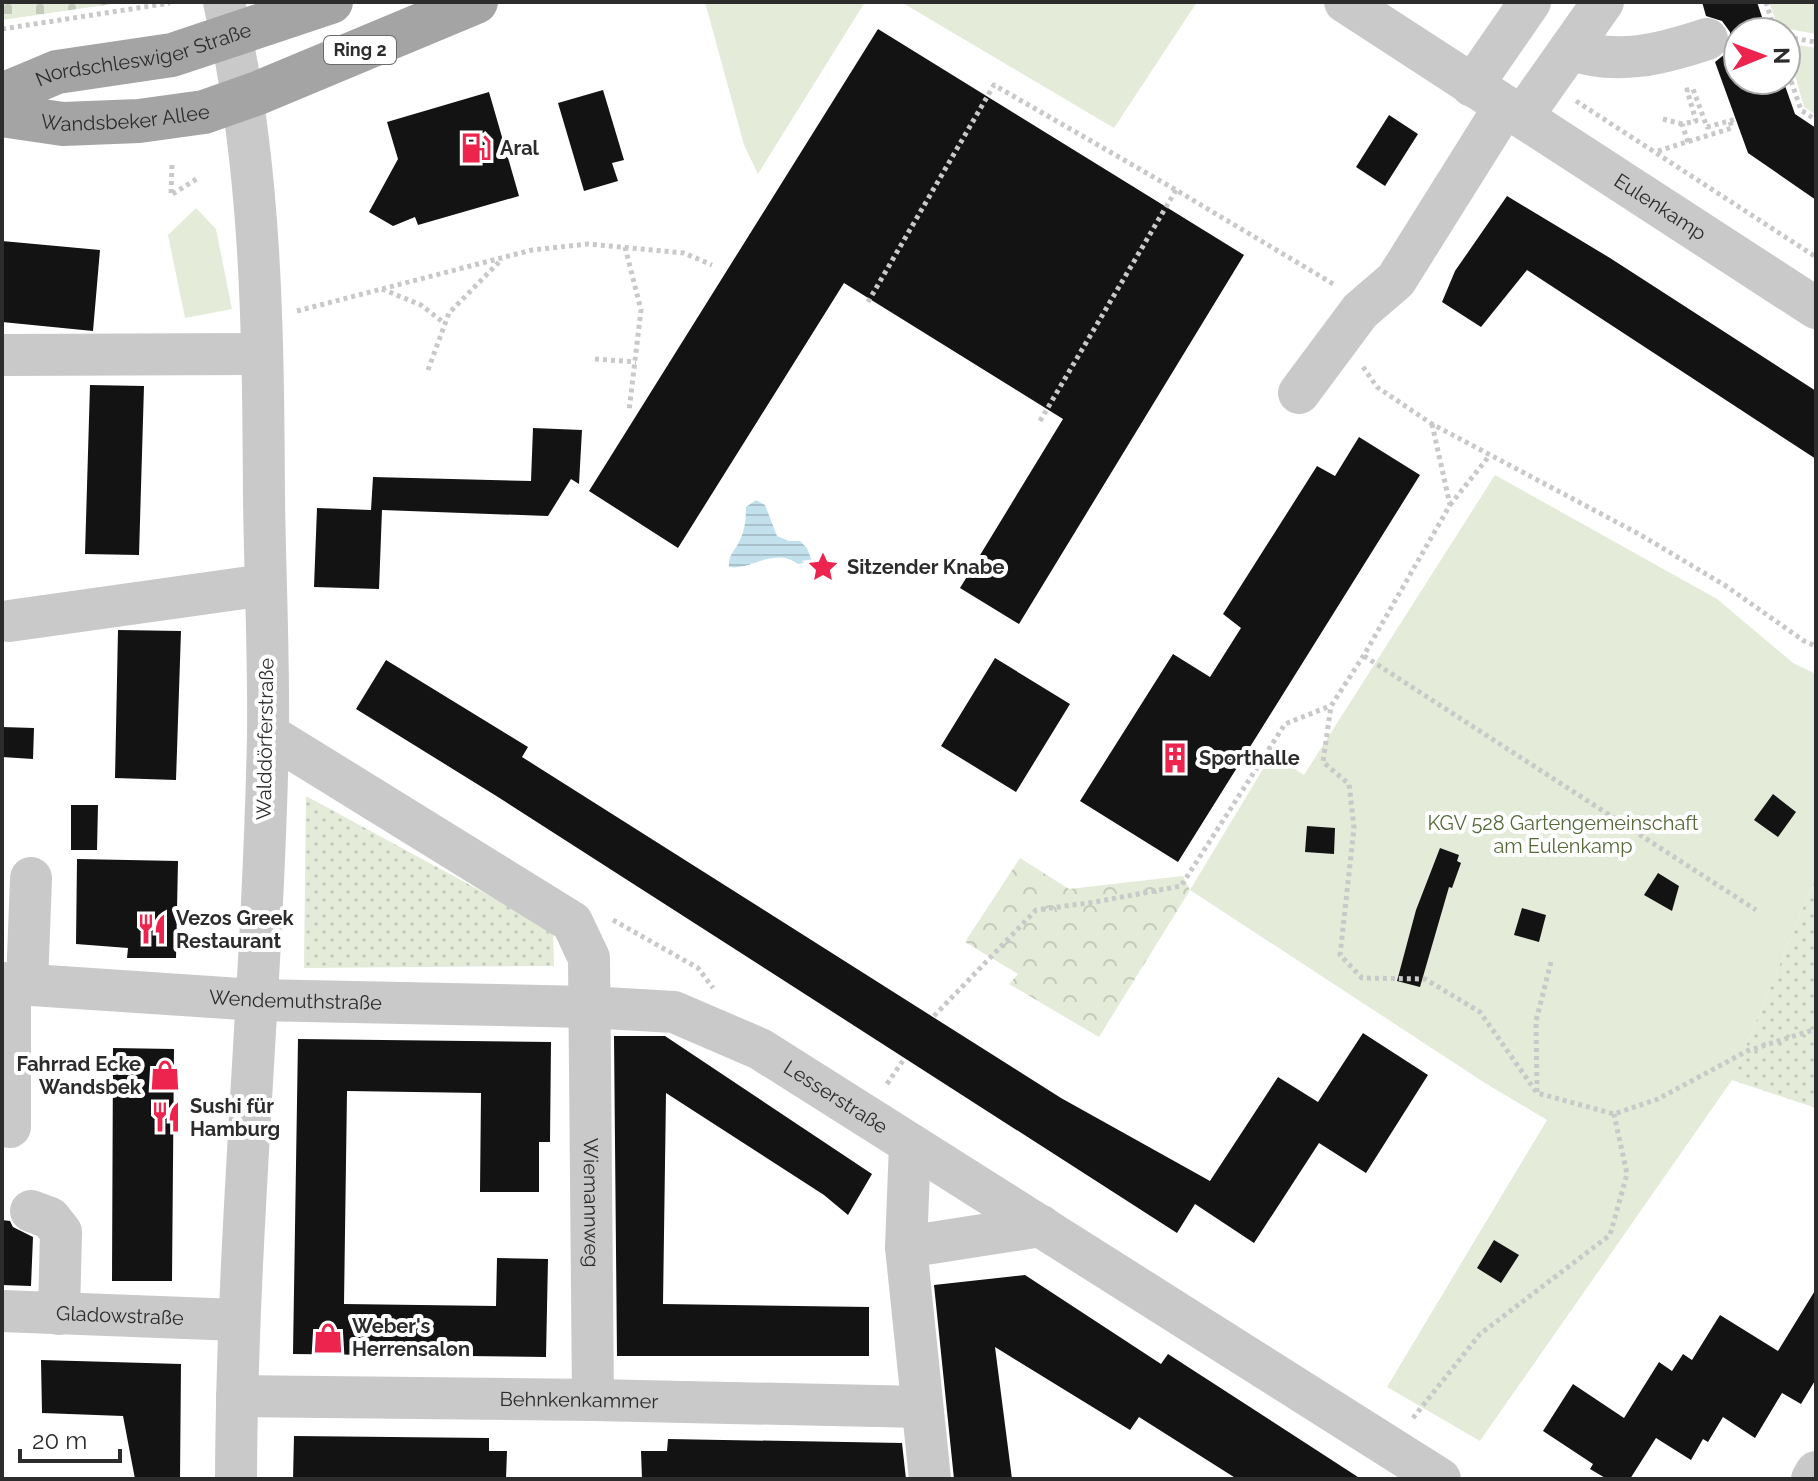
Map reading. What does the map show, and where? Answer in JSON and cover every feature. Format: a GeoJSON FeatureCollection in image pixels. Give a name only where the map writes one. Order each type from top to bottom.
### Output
{"type":"FeatureCollection","features":[{"type":"Feature","properties":{"kind":"main road","name":"Nordschleswiger Straße"},"geometry":{"type":"LineString","coordinates":[[2,95],[57,72],[172,55],[228,19],[331,2]]}},
{"type":"Feature","properties":{"kind":"main road","name":"Ring 2"},"geometry":{"type":"LineString","coordinates":[[244,98],[476,2]]}},
{"type":"Feature","properties":{"kind":"main road","name":"Wandsbeker Allee"},"geometry":{"type":"LineString","coordinates":[[2,115],[63,124],[139,121],[204,112],[244,98]]}},
{"type":"Feature","properties":{"kind":"street","name":"Eulenkamp"},"geometry":{"type":"LineString","coordinates":[[1345,2],[1816,308]]}},
{"type":"Feature","properties":{"kind":"street"},"geometry":{"type":"LineString","coordinates":[[1299,393],[1360,311],[1396,280],[1500,103],[1530,2]]}},
{"type":"Feature","properties":{"kind":"street"},"geometry":{"type":"LineString","coordinates":[[1500,103],[1570,49],[1603,2]]}},
{"type":"Feature","properties":{"kind":"street","name":"Walddörferstraße"},"geometry":{"type":"LineString","coordinates":[[228,19],[244,98],[254,178],[262,337],[268,734],[257,1000],[238,1320],[236,1479]]}},
{"type":"Feature","properties":{"kind":"street"},"geometry":{"type":"LineString","coordinates":[[1570,49],[1587,55],[1625,57],[1661,53],[1707,39]]}},
{"type":"Feature","properties":{"kind":"street"},"geometry":{"type":"LineString","coordinates":[[2,355],[262,337]]}},
{"type":"Feature","properties":{"kind":"street"},"geometry":{"type":"LineString","coordinates":[[9,621],[265,585]]}},
{"type":"Feature","properties":{"kind":"street"},"geometry":{"type":"LineString","coordinates":[[268,734],[572,922],[589,958],[588,1007]]}},
{"type":"Feature","properties":{"kind":"street"},"geometry":{"type":"LineString","coordinates":[[10,1127],[13,984],[31,878]]}},
{"type":"Feature","properties":{"kind":"street","name":"Wendemuthstraße"},"geometry":{"type":"LineString","coordinates":[[13,984],[257,1000],[588,1007]]}},
{"type":"Feature","properties":{"kind":"street","name":"Lesserstraße"},"geometry":{"type":"LineString","coordinates":[[588,1007],[674,1012],[760,1049],[1440,1479]]}},
{"type":"Feature","properties":{"kind":"street","name":"Wiemannweg"},"geometry":{"type":"LineString","coordinates":[[588,1007],[593,1400]]}},
{"type":"Feature","properties":{"kind":"street"},"geometry":{"type":"LineString","coordinates":[[910,1144],[906,1247],[930,1479]]}},
{"type":"Feature","properties":{"kind":"street"},"geometry":{"type":"LineString","coordinates":[[31,1211],[50,1218],[61,1232],[59,1314]]}},
{"type":"Feature","properties":{"kind":"street"},"geometry":{"type":"LineString","coordinates":[[906,1247],[1041,1226]]}},
{"type":"Feature","properties":{"kind":"street","name":"Gladowstraße"},"geometry":{"type":"LineString","coordinates":[[2,1311],[238,1320]]}},
{"type":"Feature","properties":{"kind":"street","name":"Behnkenkammer"},"geometry":{"type":"LineString","coordinates":[[237,1396],[922,1407]]}},
{"type":"Feature","properties":{"kind":"street"},"geometry":{"type":"LineString","coordinates":[[1812,1479],[1816,1472]]}},
{"type":"Feature","properties":{"kind":"path"},"geometry":{"type":"LineString","coordinates":[[2,29],[170,3]]}},
{"type":"Feature","properties":{"kind":"path"},"geometry":{"type":"LineString","coordinates":[[868,302],[994,85],[1353,296],[1360,311],[1360,363],[1377,387],[1432,424],[1639,534],[1726,586],[1804,641],[1816,646]]}},
{"type":"Feature","properties":{"kind":"path"},"geometry":{"type":"LineString","coordinates":[[1657,152],[1732,128],[1733,120],[1707,127],[1693,89],[1687,90],[1696,121],[1682,124],[1663,119]]}},
{"type":"Feature","properties":{"kind":"path"},"geometry":{"type":"LineString","coordinates":[[1563,93],[1816,257]]}},
{"type":"Feature","properties":{"kind":"path"},"geometry":{"type":"LineString","coordinates":[[1796,96],[1801,110],[1816,120]]}},
{"type":"Feature","properties":{"kind":"path"},"geometry":{"type":"LineString","coordinates":[[1682,124],[1688,142]]}},
{"type":"Feature","properties":{"kind":"path"},"geometry":{"type":"LineString","coordinates":[[172,165],[171,195],[198,178]]}},
{"type":"Feature","properties":{"kind":"path"},"geometry":{"type":"LineString","coordinates":[[1040,421],[1176,190]]}},
{"type":"Feature","properties":{"kind":"path"},"geometry":{"type":"LineString","coordinates":[[262,337],[381,289],[532,250],[588,244],[625,247],[684,253],[712,265]]}},
{"type":"Feature","properties":{"kind":"path"},"geometry":{"type":"LineString","coordinates":[[625,247],[641,310],[629,411]]}},
{"type":"Feature","properties":{"kind":"path"},"geometry":{"type":"LineString","coordinates":[[428,370],[449,313],[503,258]]}},
{"type":"Feature","properties":{"kind":"path"},"geometry":{"type":"LineString","coordinates":[[381,289],[421,305],[444,322]]}},
{"type":"Feature","properties":{"kind":"path"},"geometry":{"type":"LineString","coordinates":[[595,359],[636,362]]}},
{"type":"Feature","properties":{"kind":"path"},"geometry":{"type":"LineString","coordinates":[[1432,424],[1450,505]]}},
{"type":"Feature","properties":{"kind":"path"},"geometry":{"type":"LineString","coordinates":[[1490,455],[1450,505],[1364,655],[1331,706],[1323,762],[1349,784],[1354,828],[1340,955],[1362,978],[1425,979],[1480,1012],[1537,1093],[1614,1114],[1658,1099],[1747,1051],[1816,1029]]}},
{"type":"Feature","properties":{"kind":"path"},"geometry":{"type":"LineString","coordinates":[[1364,655],[1756,910]]}},
{"type":"Feature","properties":{"kind":"path"},"geometry":{"type":"LineString","coordinates":[[934,1016],[1036,910],[1181,886],[1285,724],[1331,706]]}},
{"type":"Feature","properties":{"kind":"path"},"geometry":{"type":"LineString","coordinates":[[572,922],[585,904],[698,968],[716,991]]}},
{"type":"Feature","properties":{"kind":"path"},"geometry":{"type":"LineString","coordinates":[[1537,1093],[1536,1021],[1551,962]]}},
{"type":"Feature","properties":{"kind":"path"},"geometry":{"type":"LineString","coordinates":[[1390,1447],[1480,1334],[1610,1235],[1627,1174],[1614,1114]]}},
{"type":"Feature","properties":{"kind":"green space"},"geometry":{"type":"Polygon","coordinates":[[[2,2],[126,2],[2,20],[2,2]]]}},
{"type":"Feature","properties":{"kind":"green space"},"geometry":{"type":"Polygon","coordinates":[[[705,2],[865,2],[758,174],[744,145],[705,2]]]}},
{"type":"Feature","properties":{"kind":"green space"},"geometry":{"type":"Polygon","coordinates":[[[901,2],[1197,2],[1114,128],[901,2]]]}},
{"type":"Feature","properties":{"kind":"green space"},"geometry":{"type":"Polygon","coordinates":[[[1769,2],[1816,2],[1816,34],[1802,31],[1802,16],[1774,16],[1769,2]]]}},
{"type":"Feature","properties":{"kind":"green space"},"geometry":{"type":"Polygon","coordinates":[[[1802,46],[1816,48],[1816,115],[1804,107],[1801,96],[1802,46]]]}},
{"type":"Feature","properties":{"kind":"green space"},"geometry":{"type":"Polygon","coordinates":[[[196,208],[216,229],[232,309],[185,318],[168,235],[196,208]]]}},
{"type":"Feature","properties":{"kind":"green space","name":"KGV 528 Gartengemeinschaft am Eulenkamp"},"geometry":{"type":"Polygon","coordinates":[[[1495,475],[1717,599],[1793,663],[1816,674],[1816,877],[1732,1080],[1480,1441],[1387,1387],[1547,1120],[1485,1083],[1190,890],[1272,754],[1304,775],[1495,475]]]}},
{"type":"Feature","properties":{"kind":"green space"},"geometry":{"type":"Polygon","coordinates":[[[306,796],[553,930],[554,966],[304,968],[306,796]]]}},
{"type":"Feature","properties":{"kind":"green space"},"geometry":{"type":"Polygon","coordinates":[[[1020,858],[1069,889],[1183,876],[1190,890],[1099,1037],[1009,984],[1018,974],[965,942],[1020,858]]]}},
{"type":"Feature","properties":{"kind":"green space"},"geometry":{"type":"Polygon","coordinates":[[[1816,877],[1816,1108],[1732,1080],[1816,877]]]}},
{"type":"Feature","properties":{"kind":"water"},"geometry":{"type":"Polygon","coordinates":[[[756,500],[765,505],[777,536],[800,541],[807,548],[812,561],[798,564],[780,557],[729,567],[730,556],[744,529],[746,507],[756,500]]]}},
{"type":"Feature","properties":{"kind":"building"},"geometry":{"type":"Polygon","coordinates":[[[1702,2],[1757,2],[1762,16],[1722,16],[1722,21],[1706,16],[1702,2]]]}},
{"type":"Feature","properties":{"kind":"building"},"geometry":{"type":"Polygon","coordinates":[[[878,29],[1244,255],[1019,624],[960,588],[1063,419],[844,283],[678,548],[589,491],[878,29]]]}},
{"type":"Feature","properties":{"kind":"building"},"geometry":{"type":"Polygon","coordinates":[[[1722,56],[1722,81],[1715,62],[1722,56]]]}},
{"type":"Feature","properties":{"kind":"building"},"geometry":{"type":"Polygon","coordinates":[[[603,90],[624,160],[612,163],[618,181],[584,191],[558,103],[603,90]]]}},
{"type":"Feature","properties":{"kind":"building"},"geometry":{"type":"Polygon","coordinates":[[[489,92],[519,196],[418,225],[415,217],[393,226],[369,212],[398,159],[387,122],[489,92]]]}},
{"type":"Feature","properties":{"kind":"building"},"geometry":{"type":"Polygon","coordinates":[[[1727,96],[1789,96],[1795,114],[1816,128],[1816,200],[1748,153],[1727,96]]]}},
{"type":"Feature","properties":{"kind":"building"},"geometry":{"type":"Polygon","coordinates":[[[1389,115],[1418,134],[1385,186],[1356,167],[1389,115]]]}},
{"type":"Feature","properties":{"kind":"building"},"geometry":{"type":"Polygon","coordinates":[[[1507,196],[1610,258],[1816,391],[1816,459],[1527,270],[1481,327],[1442,302],[1455,271],[1507,196]]]}},
{"type":"Feature","properties":{"kind":"building"},"geometry":{"type":"Polygon","coordinates":[[[2,241],[100,250],[93,331],[2,322],[2,241]]]}},
{"type":"Feature","properties":{"kind":"building"},"geometry":{"type":"Polygon","coordinates":[[[90,385],[144,386],[139,555],[85,554],[90,385]]]}},
{"type":"Feature","properties":{"kind":"building"},"geometry":{"type":"Polygon","coordinates":[[[533,428],[582,430],[579,484],[571,479],[548,516],[382,510],[379,589],[314,587],[317,508],[371,510],[373,477],[531,481],[533,428]]]}},
{"type":"Feature","properties":{"kind":"building"},"geometry":{"type":"Polygon","coordinates":[[[1359,437],[1420,475],[1178,862],[1080,801],[1173,654],[1210,677],[1241,628],[1223,614],[1317,466],[1335,476],[1359,437]]]}},
{"type":"Feature","properties":{"kind":"building"},"geometry":{"type":"Polygon","coordinates":[[[118,630],[181,631],[176,780],[115,778],[118,630]]]}},
{"type":"Feature","properties":{"kind":"building"},"geometry":{"type":"Polygon","coordinates":[[[995,658],[1070,704],[1016,792],[941,746],[995,658]]]}},
{"type":"Feature","properties":{"kind":"building"},"geometry":{"type":"Polygon","coordinates":[[[386,660],[528,747],[522,757],[1061,1098],[1210,1181],[1278,1077],[1318,1102],[1363,1033],[1428,1075],[1366,1173],[1319,1143],[1254,1243],[1195,1204],[1177,1233],[356,709],[386,660]]]}},
{"type":"Feature","properties":{"kind":"building"},"geometry":{"type":"Polygon","coordinates":[[[2,727],[34,728],[33,759],[2,757],[2,727]]]}},
{"type":"Feature","properties":{"kind":"building"},"geometry":{"type":"Polygon","coordinates":[[[1773,794],[1796,812],[1778,837],[1754,820],[1773,794]]]}},
{"type":"Feature","properties":{"kind":"building"},"geometry":{"type":"Polygon","coordinates":[[[71,805],[98,805],[97,850],[71,850],[71,805]]]}},
{"type":"Feature","properties":{"kind":"building"},"geometry":{"type":"Polygon","coordinates":[[[1307,826],[1335,828],[1334,854],[1305,852],[1307,826]]]}},
{"type":"Feature","properties":{"kind":"building"},"geometry":{"type":"Polygon","coordinates":[[[1440,848],[1459,855],[1457,861],[1461,863],[1452,888],[1449,887],[1420,987],[1397,981],[1416,910],[1440,848]]]}},
{"type":"Feature","properties":{"kind":"building"},"geometry":{"type":"Polygon","coordinates":[[[77,859],[178,861],[176,958],[127,958],[128,948],[76,944],[77,859]]]}},
{"type":"Feature","properties":{"kind":"building"},"geometry":{"type":"Polygon","coordinates":[[[1658,873],[1679,886],[1672,911],[1644,895],[1658,873]]]}},
{"type":"Feature","properties":{"kind":"building"},"geometry":{"type":"Polygon","coordinates":[[[1522,908],[1546,915],[1539,942],[1514,935],[1522,908]]]}},
{"type":"Feature","properties":{"kind":"building"},"geometry":{"type":"Polygon","coordinates":[[[614,1036],[665,1036],[872,1174],[848,1215],[824,1195],[666,1093],[663,1304],[869,1307],[869,1356],[617,1356],[614,1036]]]}},
{"type":"Feature","properties":{"kind":"building"},"geometry":{"type":"Polygon","coordinates":[[[298,1039],[551,1042],[550,1142],[539,1142],[539,1192],[480,1192],[481,1093],[347,1091],[344,1304],[496,1306],[497,1258],[548,1259],[546,1357],[293,1354],[298,1039]]]}},
{"type":"Feature","properties":{"kind":"building"},"geometry":{"type":"Polygon","coordinates":[[[113,1048],[174,1049],[172,1281],[112,1281],[113,1048]]]}},
{"type":"Feature","properties":{"kind":"building"},"geometry":{"type":"Polygon","coordinates":[[[2,1220],[10,1221],[13,1227],[33,1237],[31,1286],[2,1285],[2,1220]]]}},
{"type":"Feature","properties":{"kind":"building"},"geometry":{"type":"Polygon","coordinates":[[[1494,1240],[1519,1255],[1501,1283],[1477,1268],[1494,1240]]]}},
{"type":"Feature","properties":{"kind":"building"},"geometry":{"type":"Polygon","coordinates":[[[1025,1275],[1161,1364],[1168,1354],[1361,1479],[1237,1479],[1139,1417],[1130,1430],[995,1347],[1012,1479],[954,1479],[934,1285],[1025,1275]]]}},
{"type":"Feature","properties":{"kind":"building"},"geometry":{"type":"Polygon","coordinates":[[[1816,1289],[1816,1379],[1801,1404],[1782,1393],[1755,1438],[1723,1417],[1708,1442],[1703,1439],[1691,1460],[1656,1438],[1630,1479],[1607,1479],[1590,1469],[1593,1464],[1543,1431],[1573,1384],[1624,1418],[1659,1362],[1672,1371],[1683,1354],[1692,1360],[1720,1315],[1778,1351],[1816,1289]]]}},
{"type":"Feature","properties":{"kind":"building"},"geometry":{"type":"Polygon","coordinates":[[[41,1360],[181,1364],[180,1479],[135,1479],[123,1416],[42,1413],[41,1360]]]}},
{"type":"Feature","properties":{"kind":"building"},"geometry":{"type":"Polygon","coordinates":[[[294,1436],[489,1438],[489,1451],[507,1451],[506,1479],[293,1479],[294,1436]]]}},
{"type":"Feature","properties":{"kind":"building"},"geometry":{"type":"Polygon","coordinates":[[[668,1439],[902,1443],[906,1479],[642,1479],[641,1451],[667,1451],[668,1439]]]}},
{"type":"Feature","properties":{"kind":"place","name":"Aral"},"geometry":{"type":"Point","coordinates":[476,148]}},
{"type":"Feature","properties":{"kind":"place","name":"Sitzender Knabe"},"geometry":{"type":"Point","coordinates":[823,567]}},
{"type":"Feature","properties":{"kind":"place","name":"Sporthalle"},"geometry":{"type":"Point","coordinates":[1175,758]}},
{"type":"Feature","properties":{"kind":"place","name":"Vezos Greek Restaurant"},"geometry":{"type":"Point","coordinates":[152,929]}},
{"type":"Feature","properties":{"kind":"place","name":"Fahrrad Ecke Wandsbek"},"geometry":{"type":"Point","coordinates":[165,1075]}},
{"type":"Feature","properties":{"kind":"place","name":"Sushi für Hamburg"},"geometry":{"type":"Point","coordinates":[166,1117]}},
{"type":"Feature","properties":{"kind":"place","name":"Weber's Herrensalon"},"geometry":{"type":"Point","coordinates":[328,1338]}}]}
